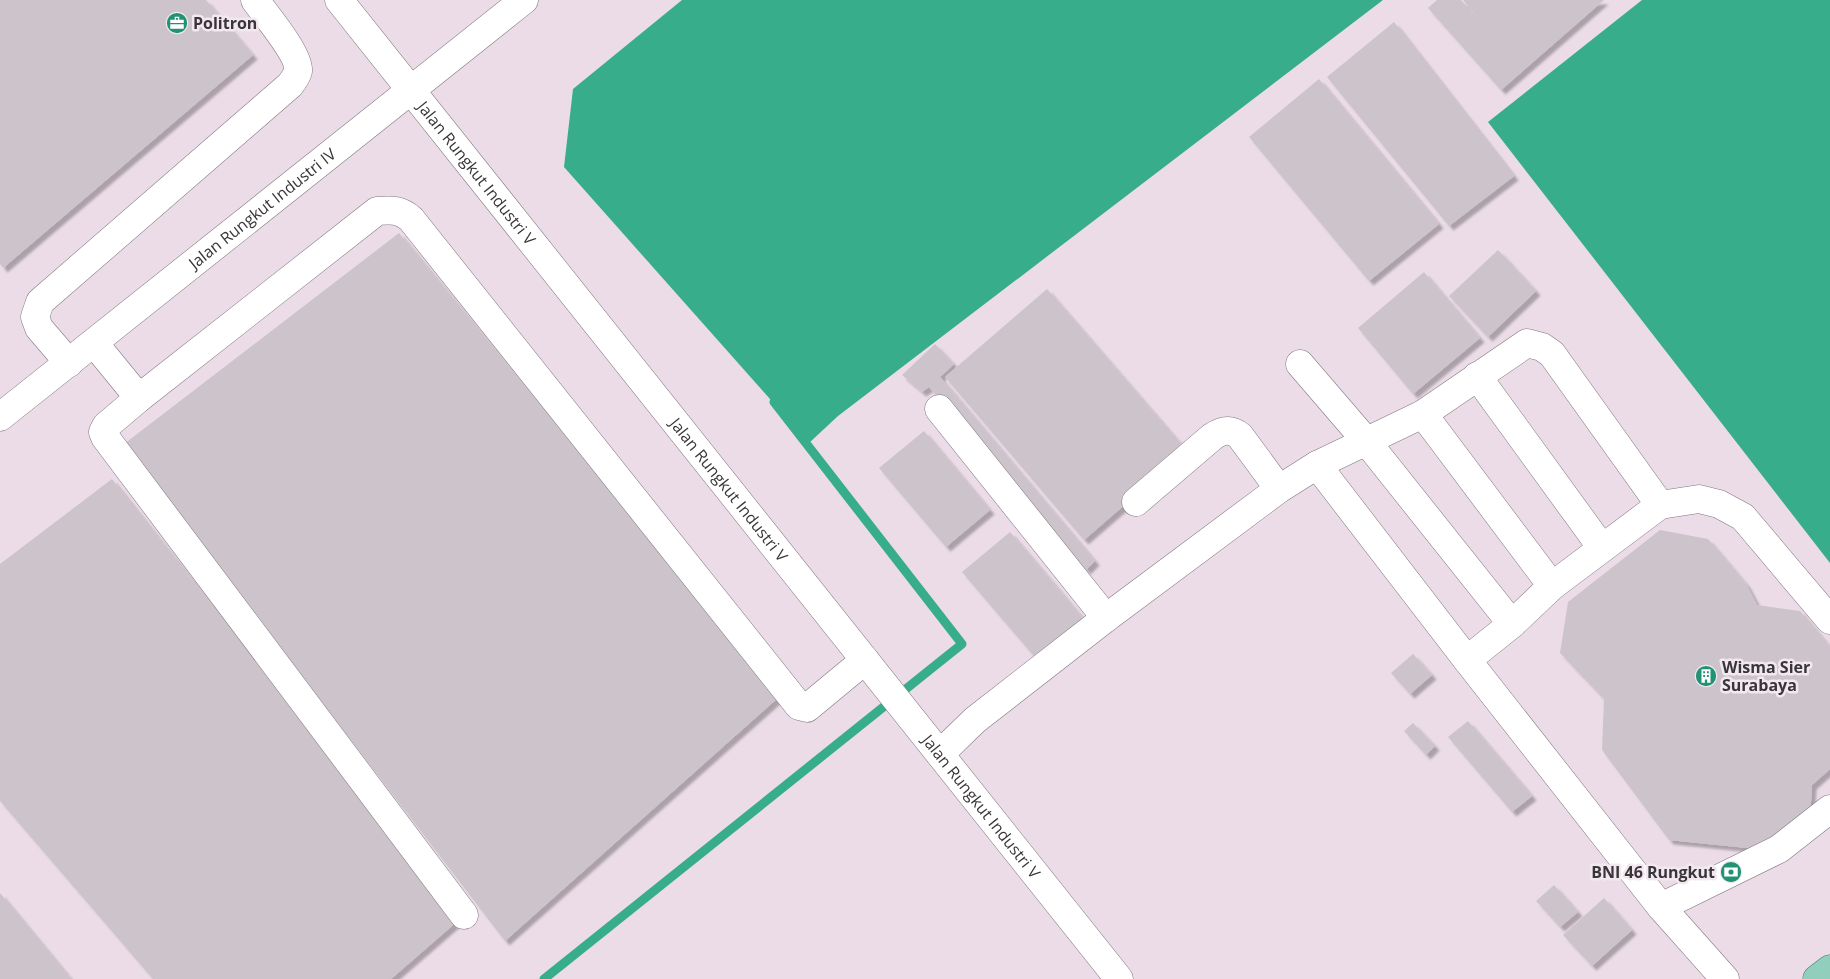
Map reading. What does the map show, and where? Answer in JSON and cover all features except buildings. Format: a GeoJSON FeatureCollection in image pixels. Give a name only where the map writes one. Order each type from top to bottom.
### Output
{"type":"FeatureCollection","features":[{"type":"Feature","properties":{"kind":"main road"},"geometry":{"type":"LineString","coordinates":[[1817,979],[1830,968]]}},
{"type":"Feature","properties":{"kind":"street"},"geometry":{"type":"LineString","coordinates":[[69,363],[39,328],[35,317],[40,302],[290,85],[298,72],[297,61],[289,47],[255,0]]}},
{"type":"Feature","properties":{"kind":"street","name":"Jalan Rungkut Industri V"},"geometry":{"type":"LineString","coordinates":[[339,0],[1119,979]]}},
{"type":"Feature","properties":{"kind":"street","name":"Jalan Rungkut Industri IV"},"geometry":{"type":"LineString","coordinates":[[0,418],[524,0]]}},
{"type":"Feature","properties":{"kind":"street"},"geometry":{"type":"LineString","coordinates":[[464,915],[104,438],[103,432],[106,426],[139,398],[378,211],[393,210],[403,212],[410,219],[799,706],[806,708],[873,670]]}},
{"type":"Feature","properties":{"kind":"street"},"geometry":{"type":"LineString","coordinates":[[94,342],[139,398]]}},
{"type":"Feature","properties":{"kind":"street"},"geometry":{"type":"LineString","coordinates":[[940,754],[975,720],[1106,618],[1279,489],[1317,465],[1423,414],[1527,343],[1542,347],[1552,354],[1660,505]]}},
{"type":"Feature","properties":{"kind":"street"},"geometry":{"type":"LineString","coordinates":[[1300,364],[1368,442],[1512,624]]}},
{"type":"Feature","properties":{"kind":"street"},"geometry":{"type":"LineString","coordinates":[[1477,376],[1602,548]]}},
{"type":"Feature","properties":{"kind":"street"},"geometry":{"type":"LineString","coordinates":[[939,409],[1106,618]]}},
{"type":"Feature","properties":{"kind":"street"},"geometry":{"type":"LineString","coordinates":[[1423,414],[1552,586]]}},
{"type":"Feature","properties":{"kind":"street"},"geometry":{"type":"LineString","coordinates":[[1136,502],[1212,437],[1226,430],[1240,436],[1279,489]]}},
{"type":"Feature","properties":{"kind":"street"},"geometry":{"type":"LineString","coordinates":[[1317,465],[1467,660],[1661,906],[1724,979]]}},
{"type":"Feature","properties":{"kind":"street"},"geometry":{"type":"LineString","coordinates":[[1467,660],[1512,624],[1552,586],[1660,505],[1698,499],[1719,504],[1743,517],[1830,620]]}},
{"type":"Feature","properties":{"kind":"street"},"geometry":{"type":"LineString","coordinates":[[1661,906],[1779,849],[1830,808]]}},
{"type":"Feature","properties":{"kind":"shaded area"},"geometry":{"type":"Polygon","coordinates":[[[0,0],[1830,0],[1830,979],[0,979],[0,0]]]}},
{"type":"Feature","properties":{"kind":"shaded area"},"geometry":{"type":"Polygon","coordinates":[[[682,0],[1383,0],[838,416],[809,443],[564,167],[573,89],[682,0]]]}},
{"type":"Feature","properties":{"kind":"shaded area"},"geometry":{"type":"Polygon","coordinates":[[[1642,0],[1830,0],[1830,563],[1488,122],[1642,0]]]}},
{"type":"Feature","properties":{"kind":"waterway"},"geometry":{"type":"LineString","coordinates":[[544,979],[962,644],[774,402]]}},
{"type":"Feature","properties":{"kind":"place","name":"Politron"},"geometry":{"type":"Point","coordinates":[177,23]}},
{"type":"Feature","properties":{"kind":"place","name":"Wisma Sier Surabaya"},"geometry":{"type":"Point","coordinates":[1706,676]}},
{"type":"Feature","properties":{"kind":"place","name":"BNI 46 Rungkut"},"geometry":{"type":"Point","coordinates":[1731,872]}}]}
